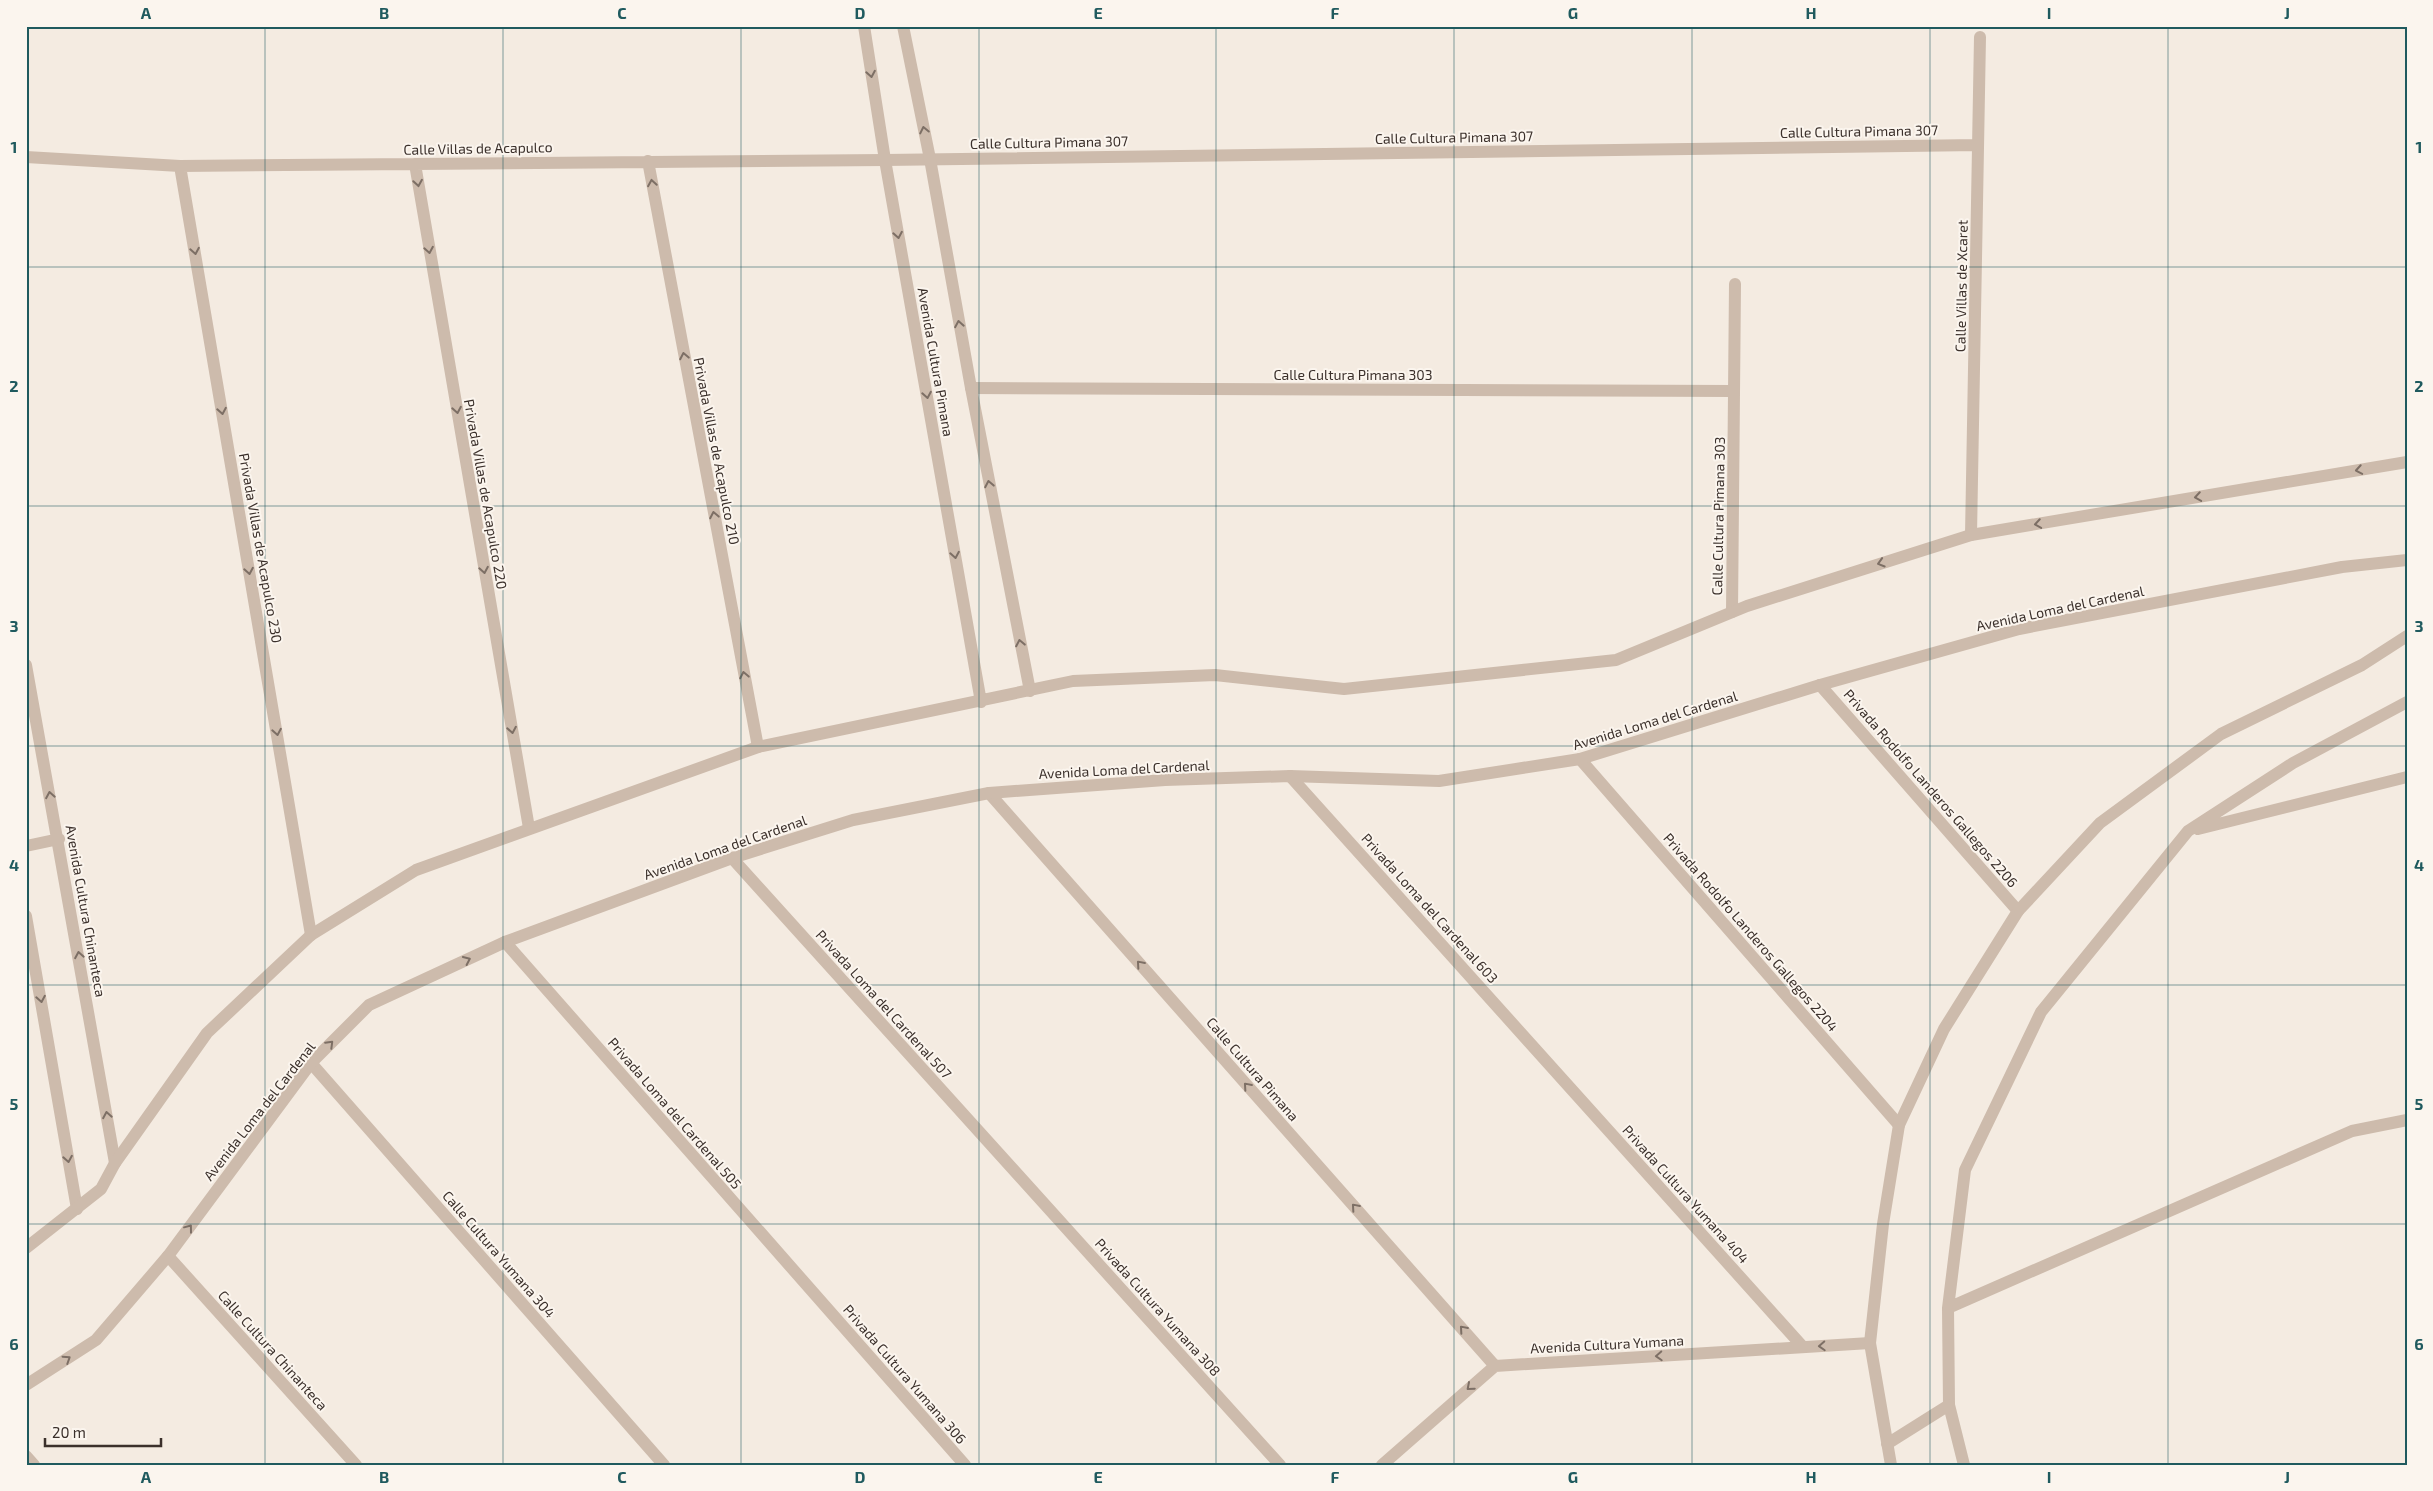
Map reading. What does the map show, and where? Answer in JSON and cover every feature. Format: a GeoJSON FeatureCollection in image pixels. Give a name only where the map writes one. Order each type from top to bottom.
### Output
{"type":"FeatureCollection","features":[{"type":"Feature","properties":{"kind":"street","name":"Avenida Cultura Pimana"},"geometry":{"type":"LineString","coordinates":[[864,26],[885,160],[981,702]]}},
{"type":"Feature","properties":{"kind":"street"},"geometry":{"type":"LineString","coordinates":[[903,26],[930,159],[971,388],[1030,691]]}},
{"type":"Feature","properties":{"kind":"street","name":"Calle Villas de Xcaret"},"geometry":{"type":"LineString","coordinates":[[1971,535],[1980,37]]}},
{"type":"Feature","properties":{"kind":"street","name":"Calle Cultura Pimana 307"},"geometry":{"type":"LineString","coordinates":[[930,159],[1978,144]]}},
{"type":"Feature","properties":{"kind":"street","name":"Calle Villas de Acapulco"},"geometry":{"type":"LineString","coordinates":[[26,157],[180,166],[930,159]]}},
{"type":"Feature","properties":{"kind":"street","name":"Privada Villas de Acapulco 210"},"geometry":{"type":"LineString","coordinates":[[648,161],[758,746]]}},
{"type":"Feature","properties":{"kind":"street","name":"Privada Villas de Acapulco 220"},"geometry":{"type":"LineString","coordinates":[[415,164],[529,828]]}},
{"type":"Feature","properties":{"kind":"street","name":"Privada Villas de Acapulco 230"},"geometry":{"type":"LineString","coordinates":[[180,166],[311,935]]}},
{"type":"Feature","properties":{"kind":"street","name":"Calle Cultura Pimana 303"},"geometry":{"type":"LineString","coordinates":[[1732,612],[1735,284]]}},
{"type":"Feature","properties":{"kind":"street","name":"Calle Cultura Pimana 303"},"geometry":{"type":"LineString","coordinates":[[971,388],[1734,390]]}},
{"type":"Feature","properties":{"kind":"street"},"geometry":{"type":"LineString","coordinates":[[26,1248],[101,1189],[115,1163],[206,1033],[311,935],[416,870],[758,746],[981,702],[1073,681],[1215,675],[1344,689],[1616,660],[1732,612],[1971,535],[2407,462]]}},
{"type":"Feature","properties":{"kind":"street","name":"Avenida Loma del Cardenal"},"geometry":{"type":"LineString","coordinates":[[26,1385],[96,1340],[168,1256],[311,1063],[369,1005],[505,942],[732,858],[853,820],[989,793],[1165,780],[1290,776],[1440,780],[1580,760],[1820,685],[2019,629],[2342,568],[2407,560]]}},
{"type":"Feature","properties":{"kind":"street"},"geometry":{"type":"LineString","coordinates":[[1891,1465],[1870,1343],[1883,1224],[1899,1125],[1944,1029],[2018,911],[2100,823],[2220,734],[2362,664],[2407,636]]}},
{"type":"Feature","properties":{"kind":"street","name":"Avenida Cultura Chinanteca"},"geometry":{"type":"LineString","coordinates":[[26,665],[115,1163]]}},
{"type":"Feature","properties":{"kind":"street","name":"Privada Rodolfo Landeros Gallegos 2206"},"geometry":{"type":"LineString","coordinates":[[1820,685],[2018,911]]}},
{"type":"Feature","properties":{"kind":"street"},"geometry":{"type":"LineString","coordinates":[[1964,1465],[1948,1405],[1948,1308],[1965,1170],[2041,1012],[2188,831],[2293,763],[2407,702]]}},
{"type":"Feature","properties":{"kind":"street","name":"Privada Rodolfo Landeros Gallegos 2204"},"geometry":{"type":"LineString","coordinates":[[1580,760],[1899,1125]]}},
{"type":"Feature","properties":{"kind":"street","name":"Privada Loma del Cardenal 603"},"geometry":{"type":"LineString","coordinates":[[1290,776],[1547,1061]]}},
{"type":"Feature","properties":{"kind":"street"},"geometry":{"type":"LineString","coordinates":[[2188,831],[2407,777]]}},
{"type":"Feature","properties":{"kind":"street","name":"Calle Cultura Pimana"},"geometry":{"type":"LineString","coordinates":[[989,793],[1495,1366]]}},
{"type":"Feature","properties":{"kind":"street"},"geometry":{"type":"LineString","coordinates":[[26,846],[58,839]]}},
{"type":"Feature","properties":{"kind":"street","name":"Privada Loma del Cardenal 507"},"geometry":{"type":"LineString","coordinates":[[732,858],[1014,1170]]}},
{"type":"Feature","properties":{"kind":"street"},"geometry":{"type":"LineString","coordinates":[[26,916],[77,1208]]}},
{"type":"Feature","properties":{"kind":"street","name":"Privada Loma del Cardenal 505"},"geometry":{"type":"LineString","coordinates":[[505,942],[823,1303]]}},
{"type":"Feature","properties":{"kind":"street","name":"Privada Cultura Yumana 404"},"geometry":{"type":"LineString","coordinates":[[1547,1061],[1802,1347]]}},
{"type":"Feature","properties":{"kind":"street","name":"Calle Cultura Yumana 304"},"geometry":{"type":"LineString","coordinates":[[311,1063],[664,1465]]}},
{"type":"Feature","properties":{"kind":"street"},"geometry":{"type":"LineString","coordinates":[[1948,1308],[2352,1131],[2407,1120]]}},
{"type":"Feature","properties":{"kind":"street","name":"Privada Cultura Yumana 308"},"geometry":{"type":"LineString","coordinates":[[1014,1170],[1280,1465]]}},
{"type":"Feature","properties":{"kind":"street","name":"Calle Cultura Chinanteca"},"geometry":{"type":"LineString","coordinates":[[168,1256],[356,1465]]}},
{"type":"Feature","properties":{"kind":"street","name":"Privada Cultura Yumana 306"},"geometry":{"type":"LineString","coordinates":[[823,1303],[965,1465]]}},
{"type":"Feature","properties":{"kind":"street","name":"Avenida Cultura Yumana"},"geometry":{"type":"LineString","coordinates":[[1495,1366],[1870,1343]]}},
{"type":"Feature","properties":{"kind":"street"},"geometry":{"type":"LineString","coordinates":[[1382,1465],[1495,1366]]}},
{"type":"Feature","properties":{"kind":"street"},"geometry":{"type":"LineString","coordinates":[[1887,1444],[1948,1405]]}},
{"type":"Feature","properties":{"kind":"street"},"geometry":{"type":"LineString","coordinates":[[26,1456],[34,1465]]}}]}
